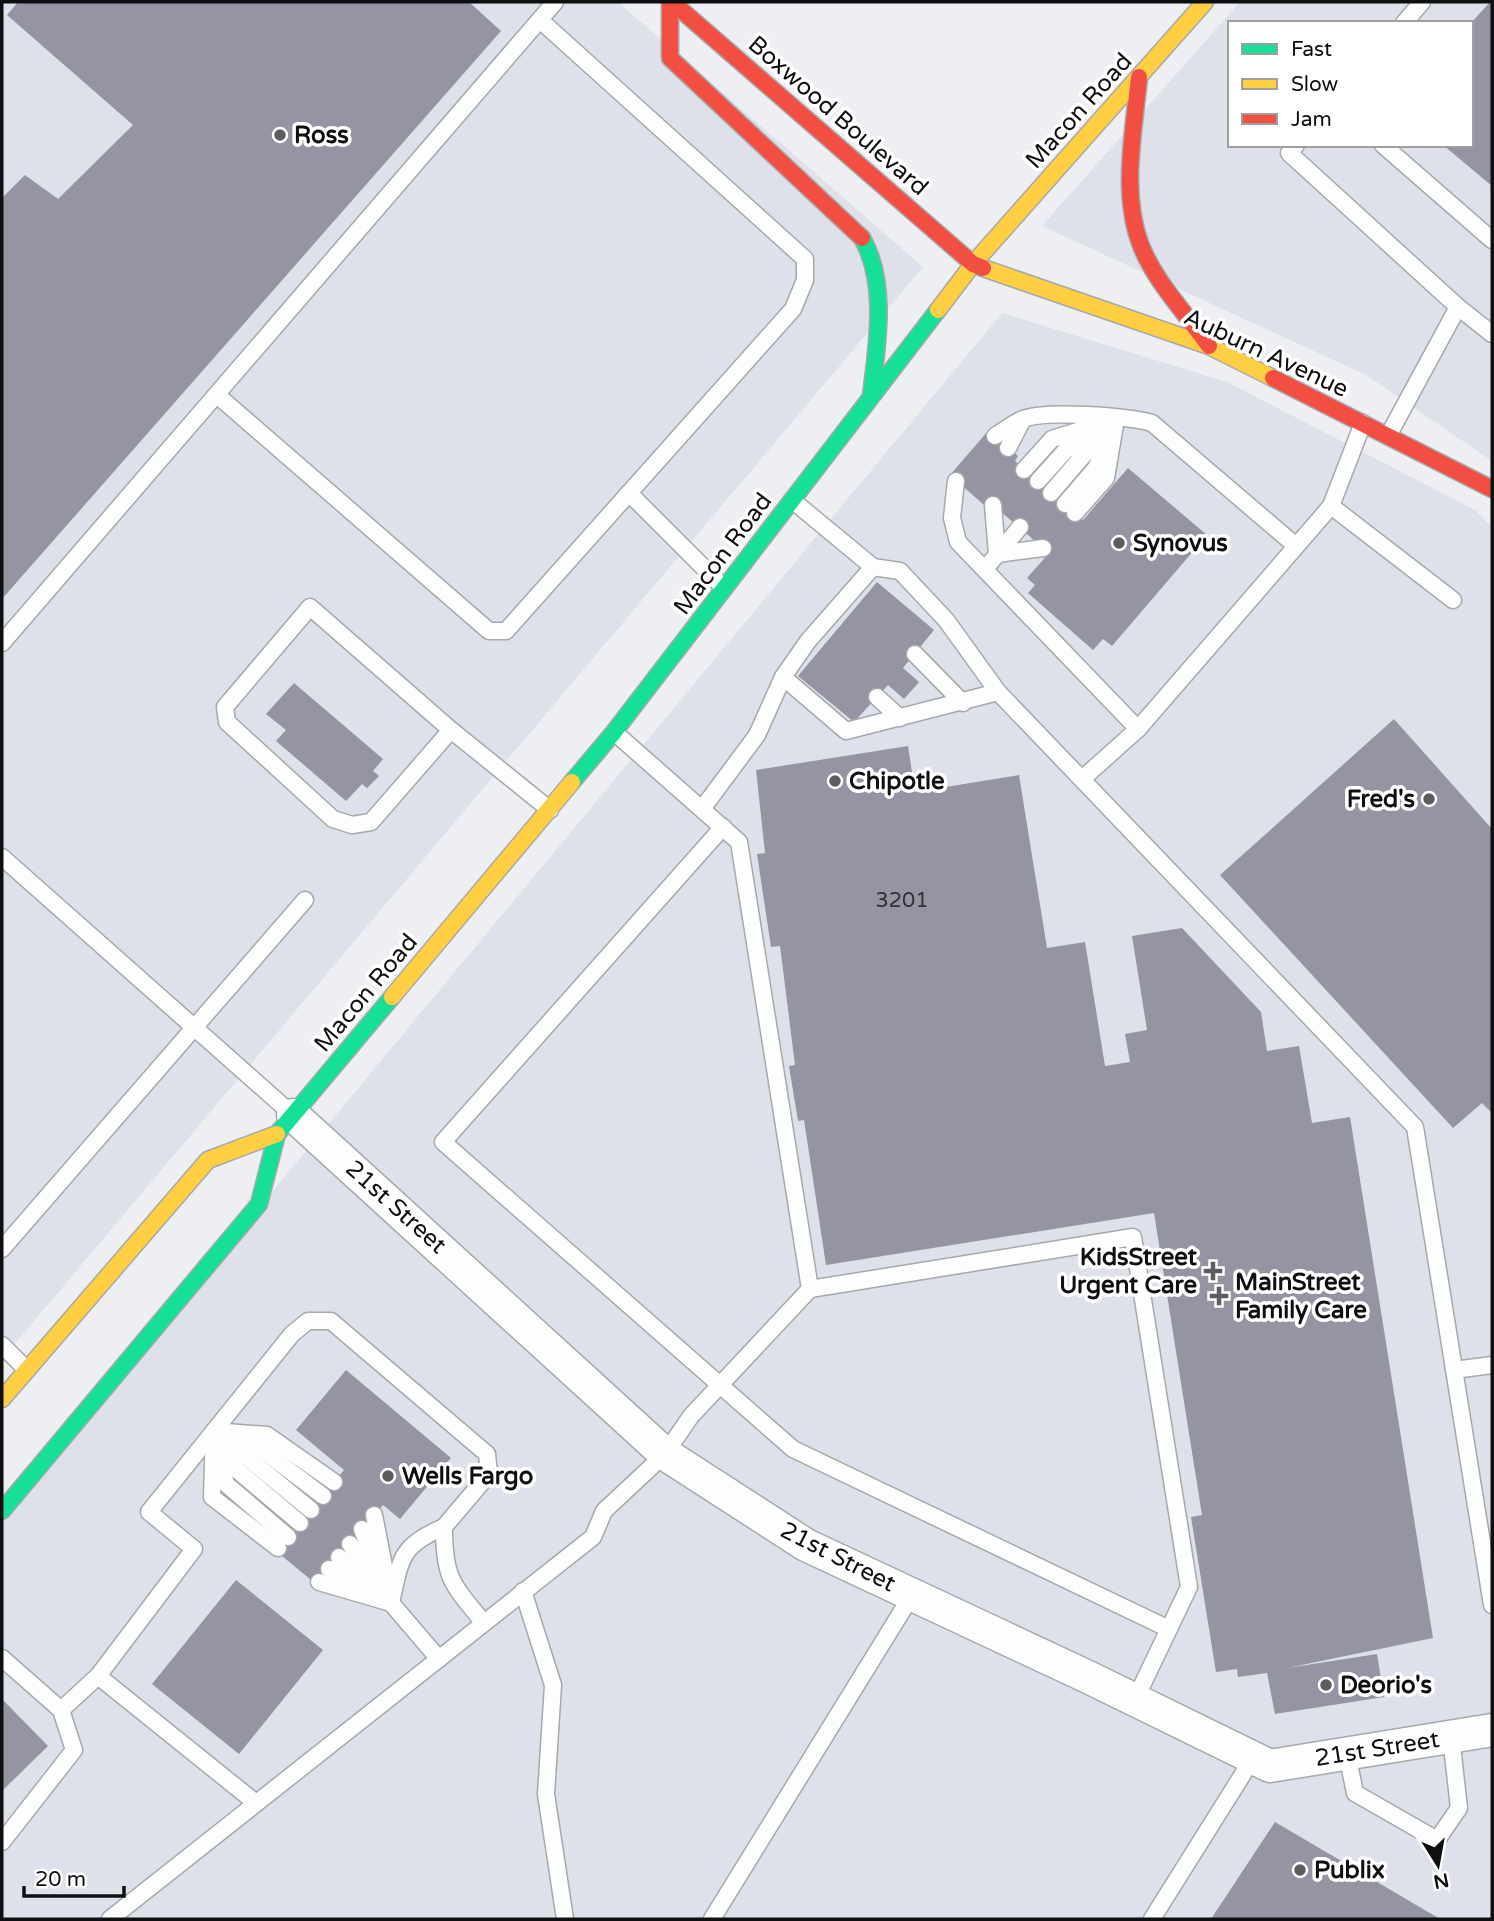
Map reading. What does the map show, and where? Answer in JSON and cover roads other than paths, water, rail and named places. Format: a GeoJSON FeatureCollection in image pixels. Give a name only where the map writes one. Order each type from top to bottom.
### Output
{"type":"FeatureCollection","features":[{"type":"Feature","properties":{"kind":"main road","name":"Boxwood Boulevard"},"geometry":{"type":"LineString","coordinates":[[671,2],[973,264]]}},
{"type":"Feature","properties":{"kind":"main road"},"geometry":{"type":"LineString","coordinates":[[671,2],[670,58],[844,218],[866,244],[876,295],[879,337],[870,398]]}},
{"type":"Feature","properties":{"kind":"main road","name":"Macon Road"},"geometry":{"type":"LineString","coordinates":[[2,1511],[259,1204],[285,1125],[614,732],[973,264],[1205,2]]}},
{"type":"Feature","properties":{"kind":"main road"},"geometry":{"type":"LineString","coordinates":[[1139,77],[1133,168],[1134,206],[1140,243],[1209,346]]}},
{"type":"Feature","properties":{"kind":"main road","name":"Auburn Avenue"},"geometry":{"type":"LineString","coordinates":[[973,264],[1209,346],[1492,489]]}},
{"type":"Feature","properties":{"kind":"main road","name":"Macon Road"},"geometry":{"type":"LineString","coordinates":[[2,1399],[208,1160],[285,1125]]}},
{"type":"Feature","properties":{"kind":"street","name":"21st Street"},"geometry":{"type":"LineString","coordinates":[[285,1125],[664,1454],[806,1545],[1270,1766],[1492,1730]]}},
{"type":"Feature","properties":{"kind":"lane"},"geometry":{"type":"LineString","coordinates":[[2,643],[555,2]]}},
{"type":"Feature","properties":{"kind":"lane"},"geometry":{"type":"LineString","coordinates":[[1406,21],[1422,2]]}},
{"type":"Feature","properties":{"kind":"lane"},"geometry":{"type":"LineString","coordinates":[[217,395],[489,631],[506,631],[793,309],[805,280],[805,259],[540,20]]}},
{"type":"Feature","properties":{"kind":"lane"},"geometry":{"type":"LineString","coordinates":[[1294,147],[1289,153],[1458,307],[1492,334]]}},
{"type":"Feature","properties":{"kind":"lane"},"geometry":{"type":"LineString","coordinates":[[1385,147],[1492,240]]}},
{"type":"Feature","properties":{"kind":"lane"},"geometry":{"type":"LineString","coordinates":[[1388,436],[1458,307]]}},
{"type":"Feature","properties":{"kind":"lane"},"geometry":{"type":"LineString","coordinates":[[995,436],[1024,419],[1060,414],[1134,418],[1152,423],[1296,546]]}},
{"type":"Feature","properties":{"kind":"lane"},"geometry":{"type":"LineString","coordinates":[[1008,448],[1024,419]]}},
{"type":"Feature","properties":{"kind":"lane"},"geometry":{"type":"LineString","coordinates":[[1024,470],[1052,439],[1116,419]]}},
{"type":"Feature","properties":{"kind":"lane"},"geometry":{"type":"LineString","coordinates":[[1038,481],[1065,451],[1116,419]]}},
{"type":"Feature","properties":{"kind":"lane"},"geometry":{"type":"LineString","coordinates":[[1051,493],[1116,419]]}},
{"type":"Feature","properties":{"kind":"lane"},"geometry":{"type":"LineString","coordinates":[[1070,509],[1096,468],[1116,419]]}},
{"type":"Feature","properties":{"kind":"lane"},"geometry":{"type":"LineString","coordinates":[[1082,779],[1138,729],[1331,506],[1363,423]]}},
{"type":"Feature","properties":{"kind":"lane"},"geometry":{"type":"LineString","coordinates":[[956,481],[952,518],[958,542],[1138,729]]}},
{"type":"Feature","properties":{"kind":"lane"},"geometry":{"type":"LineString","coordinates":[[954,503],[969,492]]}},
{"type":"Feature","properties":{"kind":"lane"},"geometry":{"type":"LineString","coordinates":[[629,493],[725,590]]}},
{"type":"Feature","properties":{"kind":"lane"},"geometry":{"type":"LineString","coordinates":[[792,500],[873,567],[900,572],[946,620],[998,692],[1415,1127],[1454,1370],[1488,1550],[1492,1605]]}},
{"type":"Feature","properties":{"kind":"lane"},"geometry":{"type":"LineString","coordinates":[[993,505],[997,554]]}},
{"type":"Feature","properties":{"kind":"lane"},"geometry":{"type":"LineString","coordinates":[[1331,506],[1453,600]]}},
{"type":"Feature","properties":{"kind":"lane"},"geometry":{"type":"LineString","coordinates":[[985,569],[997,554],[1007,516]]}},
{"type":"Feature","properties":{"kind":"lane"},"geometry":{"type":"LineString","coordinates":[[997,554],[1032,538],[997,554]]}},
{"type":"Feature","properties":{"kind":"lane"},"geometry":{"type":"LineString","coordinates":[[702,808],[757,735],[783,677],[814,646],[852,601],[873,567]]}},
{"type":"Feature","properties":{"kind":"lane"},"geometry":{"type":"LineString","coordinates":[[451,730],[371,822],[352,825],[332,819],[226,722],[225,707],[310,607],[451,730],[550,810]]}},
{"type":"Feature","properties":{"kind":"lane"},"geometry":{"type":"LineString","coordinates":[[915,654],[963,703]]}},
{"type":"Feature","properties":{"kind":"lane"},"geometry":{"type":"LineString","coordinates":[[783,677],[846,731],[998,692]]}},
{"type":"Feature","properties":{"kind":"lane"},"geometry":{"type":"LineString","coordinates":[[877,697],[900,718]]}},
{"type":"Feature","properties":{"kind":"lane"},"geometry":{"type":"LineString","coordinates":[[614,732],[739,842],[810,1289]]}},
{"type":"Feature","properties":{"kind":"lane"},"geometry":{"type":"LineString","coordinates":[[723,827],[443,1142],[793,1449],[1169,1629]]}},
{"type":"Feature","properties":{"kind":"lane"},"geometry":{"type":"LineString","coordinates":[[2,857],[195,1029],[285,1125]]}},
{"type":"Feature","properties":{"kind":"lane"},"geometry":{"type":"LineString","coordinates":[[2,1250],[305,900]]}},
{"type":"Feature","properties":{"kind":"lane"},"geometry":{"type":"LineString","coordinates":[[110,1919],[593,1537],[604,1511],[664,1454],[691,1416],[810,1289],[1133,1237],[1189,1587],[1136,1700]]}},
{"type":"Feature","properties":{"kind":"lane"},"geometry":{"type":"LineString","coordinates":[[61,1710],[98,1676],[194,1549],[149,1512],[292,1334],[308,1321],[331,1321],[487,1454],[489,1474],[444,1527],[424,1535],[402,1554],[391,1603]]}},
{"type":"Feature","properties":{"kind":"lane"},"geometry":{"type":"LineString","coordinates":[[2,1345],[27,1370]]}},
{"type":"Feature","properties":{"kind":"lane"},"geometry":{"type":"LineString","coordinates":[[1454,1370],[1492,1365]]}},
{"type":"Feature","properties":{"kind":"lane"},"geometry":{"type":"LineString","coordinates":[[214,1430],[267,1435],[334,1482]]}},
{"type":"Feature","properties":{"kind":"lane"},"geometry":{"type":"LineString","coordinates":[[214,1430],[256,1445],[323,1496]]}},
{"type":"Feature","properties":{"kind":"lane"},"geometry":{"type":"LineString","coordinates":[[214,1430],[306,1516]]}},
{"type":"Feature","properties":{"kind":"lane"},"geometry":{"type":"LineString","coordinates":[[214,1430],[226,1484],[283,1543]]}},
{"type":"Feature","properties":{"kind":"lane"},"geometry":{"type":"LineString","coordinates":[[374,1515],[391,1603]]}},
{"type":"Feature","properties":{"kind":"lane"},"geometry":{"type":"LineString","coordinates":[[444,1527],[444,1561],[450,1582],[484,1623]]}},
{"type":"Feature","properties":{"kind":"lane"},"geometry":{"type":"LineString","coordinates":[[362,1529],[391,1603]]}},
{"type":"Feature","properties":{"kind":"lane"},"geometry":{"type":"LineString","coordinates":[[350,1544],[391,1603],[439,1659]]}},
{"type":"Feature","properties":{"kind":"lane"},"geometry":{"type":"LineString","coordinates":[[391,1603],[329,1569],[391,1603]]}},
{"type":"Feature","properties":{"kind":"lane"},"geometry":{"type":"LineString","coordinates":[[523,1591],[553,1685],[546,1794],[568,1917]]}},
{"type":"Feature","properties":{"kind":"lane"},"geometry":{"type":"LineString","coordinates":[[712,1919],[912,1595]]}},
{"type":"Feature","properties":{"kind":"lane"},"geometry":{"type":"LineString","coordinates":[[2,1658],[61,1710],[74,1750],[2,1842]]}},
{"type":"Feature","properties":{"kind":"lane"},"geometry":{"type":"LineString","coordinates":[[98,1676],[256,1803]]}},
{"type":"Feature","properties":{"kind":"lane"},"geometry":{"type":"LineString","coordinates":[[1347,1754],[1355,1793],[1437,1840],[1459,1808],[1451,1737]]}},
{"type":"Feature","properties":{"kind":"lane"},"geometry":{"type":"LineString","coordinates":[[1152,1919],[1254,1758]]}},
{"type":"Feature","properties":{"kind":"place","name":"Ross"},"geometry":{"type":"Point","coordinates":[280,135]}},
{"type":"Feature","properties":{"kind":"place","name":"Synovus"},"geometry":{"type":"Point","coordinates":[1119,543]}},
{"type":"Feature","properties":{"kind":"place","name":"Chipotle"},"geometry":{"type":"Point","coordinates":[835,781]}},
{"type":"Feature","properties":{"kind":"place","name":"Fred's"},"geometry":{"type":"Point","coordinates":[1429,799]}},
{"type":"Feature","properties":{"kind":"place","name":"KidsStreet Urgent Care"},"geometry":{"type":"Point","coordinates":[1213,1271]}},
{"type":"Feature","properties":{"kind":"place","name":"MainStreet Family Care"},"geometry":{"type":"Point","coordinates":[1219,1296]}},
{"type":"Feature","properties":{"kind":"place","name":"Wells Fargo"},"geometry":{"type":"Point","coordinates":[388,1476]}},
{"type":"Feature","properties":{"kind":"place","name":"Deorio's"},"geometry":{"type":"Point","coordinates":[1326,1685]}},
{"type":"Feature","properties":{"kind":"place","name":"Publix"},"geometry":{"type":"Point","coordinates":[1300,1870]}}]}
